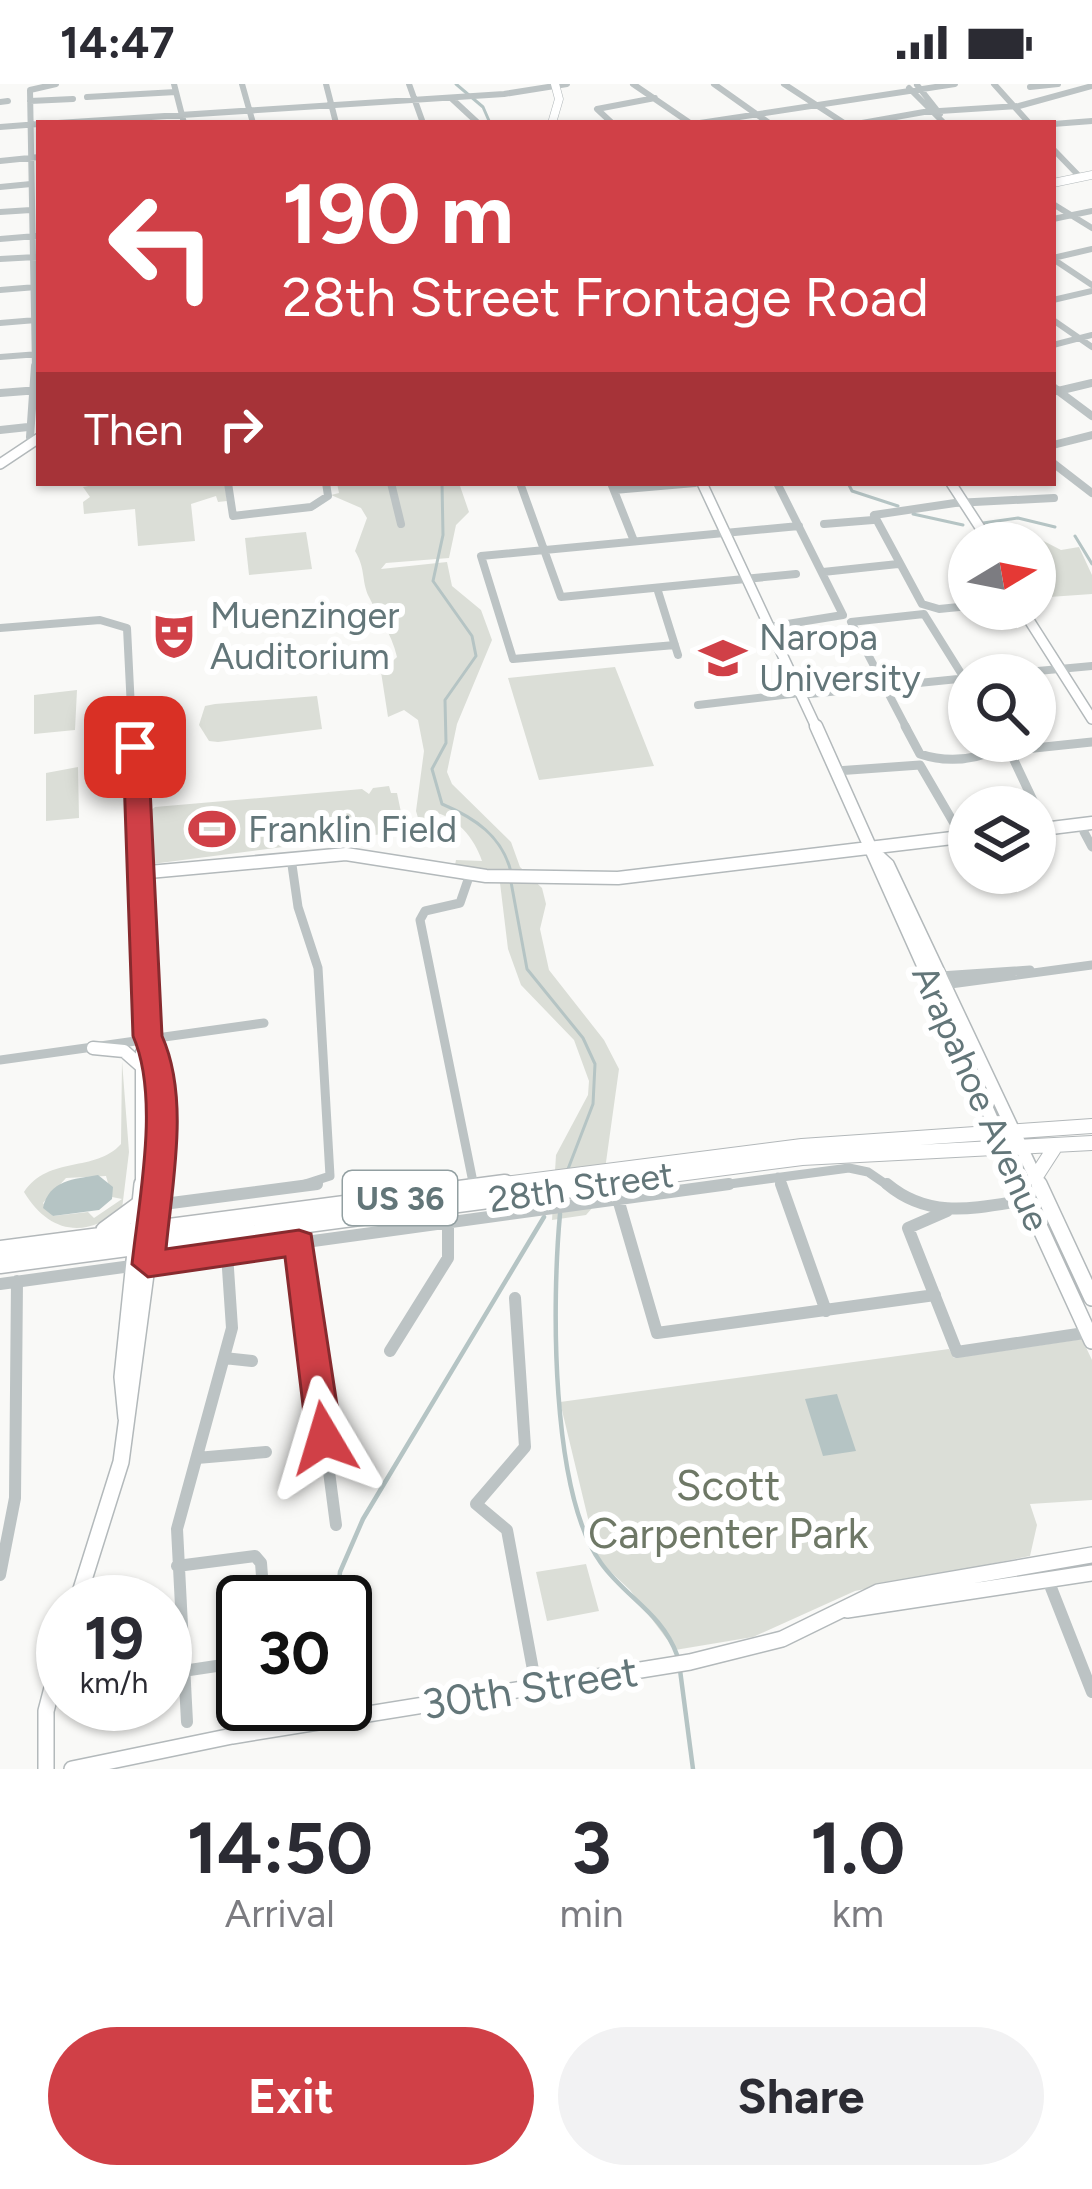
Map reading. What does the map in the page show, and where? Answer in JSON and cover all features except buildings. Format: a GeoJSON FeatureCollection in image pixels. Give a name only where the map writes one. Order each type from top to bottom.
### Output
{"type":"FeatureCollection","features":[{"type":"Feature","properties":{"kind":"highway"},"geometry":{"type":"LineString","coordinates":[[966,1137],[989,1119]]}},
{"type":"Feature","properties":{"kind":"highway","name":"28th Street"},"geometry":{"type":"LineString","coordinates":[[0,1264],[814,1157],[894,1156],[1000,1144],[1014,1134],[1092,1126]]}},
{"type":"Feature","properties":{"kind":"highway","name":"28th Street"},"geometry":{"type":"LineString","coordinates":[[695,1173],[822,1144],[966,1137],[1023,1150],[1092,1143]]}},
{"type":"Feature","properties":{"kind":"highway"},"geometry":{"type":"LineString","coordinates":[[1035,1178],[1055,1148]]}},
{"type":"Feature","properties":{"kind":"highway","name":"28th Street"},"geometry":{"type":"LineString","coordinates":[[0,1250],[88,1239],[143,1248],[474,1189],[542,1194]]}},
{"type":"Feature","properties":{"kind":"highway"},"geometry":{"type":"LineString","coordinates":[[88,1239],[147,1206]]}},
{"type":"Feature","properties":{"kind":"highway"},"geometry":{"type":"LineString","coordinates":[[209,1239],[227,1253],[246,1234]]}},
{"type":"Feature","properties":{"kind":"main road"},"geometry":{"type":"LineString","coordinates":[[556,120],[560,85]]}},
{"type":"Feature","properties":{"kind":"main road"},"geometry":{"type":"LineString","coordinates":[[1056,182],[1092,175]]}},
{"type":"Feature","properties":{"kind":"main road"},"geometry":{"type":"LineString","coordinates":[[0,461],[32,434]]}},
{"type":"Feature","properties":{"kind":"main road","name":"Arapahoe Avenue"},"geometry":{"type":"LineString","coordinates":[[700,486],[874,850],[875,866],[1023,1150],[1092,1298]]}},
{"type":"Feature","properties":{"kind":"main road"},"geometry":{"type":"LineString","coordinates":[[949,486],[972,522]]}},
{"type":"Feature","properties":{"kind":"main road"},"geometry":{"type":"LineString","coordinates":[[1037,630],[1092,702]]}},
{"type":"Feature","properties":{"kind":"main road"},"geometry":{"type":"LineString","coordinates":[[1044,630],[1092,718]]}},
{"type":"Feature","properties":{"kind":"main road"},"geometry":{"type":"LineString","coordinates":[[1056,829],[1089,829]]}},
{"type":"Feature","properties":{"kind":"main road"},"geometry":{"type":"LineString","coordinates":[[1056,832],[1089,829]]}},
{"type":"Feature","properties":{"kind":"main road"},"geometry":{"type":"LineString","coordinates":[[147,1206],[142,1067],[148,1039],[138,873],[370,855],[524,879],[716,869],[948,841]]}},
{"type":"Feature","properties":{"kind":"main road","name":"Arapahoe Avenue"},"geometry":{"type":"LineString","coordinates":[[934,981],[1000,1144],[1091,1335]]}},
{"type":"Feature","properties":{"kind":"main road"},"geometry":{"type":"LineString","coordinates":[[84,1575],[127,1425],[142,1223],[160,1142],[154,1052],[148,1039]]}},
{"type":"Feature","properties":{"kind":"main road"},"geometry":{"type":"LineString","coordinates":[[93,1048],[124,1051],[142,1067]]}},
{"type":"Feature","properties":{"kind":"main road","name":"30th Street"},"geometry":{"type":"LineString","coordinates":[[72,1769],[232,1736],[690,1662],[756,1648],[840,1612],[1092,1555]]}},
{"type":"Feature","properties":{"kind":"main road","name":"30th Street"},"geometry":{"type":"LineString","coordinates":[[937,1588],[1092,1573]]}},
{"type":"Feature","properties":{"kind":"main road"},"geometry":{"type":"LineString","coordinates":[[46,1731],[46,1769]]}},
{"type":"Feature","properties":{"kind":"street"},"geometry":{"type":"LineString","coordinates":[[0,239],[36,236],[31,89],[56,84]]}},
{"type":"Feature","properties":{"kind":"street"},"geometry":{"type":"LineString","coordinates":[[113,84],[116,119]]}},
{"type":"Feature","properties":{"kind":"street"},"geometry":{"type":"LineString","coordinates":[[242,84],[254,120]]}},
{"type":"Feature","properties":{"kind":"street"},"geometry":{"type":"LineString","coordinates":[[326,84],[335,120]]}},
{"type":"Feature","properties":{"kind":"street"},"geometry":{"type":"LineString","coordinates":[[636,84],[685,120]]}},
{"type":"Feature","properties":{"kind":"street"},"geometry":{"type":"LineString","coordinates":[[714,84],[765,120]]}},
{"type":"Feature","properties":{"kind":"street"},"geometry":{"type":"LineString","coordinates":[[784,84],[839,120]]}},
{"type":"Feature","properties":{"kind":"street"},"geometry":{"type":"LineString","coordinates":[[719,120],[912,86],[956,84]]}},
{"type":"Feature","properties":{"kind":"street"},"geometry":{"type":"LineString","coordinates":[[994,84],[1027,120]]}},
{"type":"Feature","properties":{"kind":"street"},"geometry":{"type":"LineString","coordinates":[[110,120],[183,119],[412,92],[482,96],[560,85]]}},
{"type":"Feature","properties":{"kind":"street"},"geometry":{"type":"LineString","coordinates":[[912,86],[943,120]]}},
{"type":"Feature","properties":{"kind":"street"},"geometry":{"type":"LineString","coordinates":[[912,86],[929,112],[941,120]]}},
{"type":"Feature","properties":{"kind":"street"},"geometry":{"type":"LineString","coordinates":[[1030,87],[1092,86]]}},
{"type":"Feature","properties":{"kind":"street"},"geometry":{"type":"LineString","coordinates":[[86,97],[175,88],[183,119]]}},
{"type":"Feature","properties":{"kind":"street"},"geometry":{"type":"LineString","coordinates":[[880,120],[1014,106],[1059,88]]}},
{"type":"Feature","properties":{"kind":"street"},"geometry":{"type":"LineString","coordinates":[[846,90],[853,96]]}},
{"type":"Feature","properties":{"kind":"street"},"geometry":{"type":"LineString","coordinates":[[454,97],[475,120]]}},
{"type":"Feature","properties":{"kind":"street"},"geometry":{"type":"LineString","coordinates":[[609,120],[599,108],[655,98]]}},
{"type":"Feature","properties":{"kind":"street"},"geometry":{"type":"LineString","coordinates":[[31,101],[73,99]]}},
{"type":"Feature","properties":{"kind":"street"},"geometry":{"type":"LineString","coordinates":[[1056,124],[1092,121]]}},
{"type":"Feature","properties":{"kind":"street"},"geometry":{"type":"LineString","coordinates":[[0,127],[35,124]]}},
{"type":"Feature","properties":{"kind":"street"},"geometry":{"type":"LineString","coordinates":[[1056,152],[1081,178]]}},
{"type":"Feature","properties":{"kind":"street"},"geometry":{"type":"LineString","coordinates":[[0,161],[36,158]]}},
{"type":"Feature","properties":{"kind":"street"},"geometry":{"type":"LineString","coordinates":[[0,187],[32,184]]}},
{"type":"Feature","properties":{"kind":"street"},"geometry":{"type":"LineString","coordinates":[[1056,206],[1092,228]]}},
{"type":"Feature","properties":{"kind":"street"},"geometry":{"type":"LineString","coordinates":[[0,212],[32,210]]}},
{"type":"Feature","properties":{"kind":"street"},"geometry":{"type":"LineString","coordinates":[[1056,218],[1092,211]]}},
{"type":"Feature","properties":{"kind":"street"},"geometry":{"type":"LineString","coordinates":[[1056,257],[1092,249]]}},
{"type":"Feature","properties":{"kind":"street"},"geometry":{"type":"LineString","coordinates":[[0,259],[36,256]]}},
{"type":"Feature","properties":{"kind":"street"},"geometry":{"type":"LineString","coordinates":[[1056,260],[1092,288]]}},
{"type":"Feature","properties":{"kind":"street"},"geometry":{"type":"LineString","coordinates":[[0,290],[36,287]]}},
{"type":"Feature","properties":{"kind":"street"},"geometry":{"type":"LineString","coordinates":[[1056,299],[1092,288]]}},
{"type":"Feature","properties":{"kind":"street"},"geometry":{"type":"LineString","coordinates":[[0,323],[36,320]]}},
{"type":"Feature","properties":{"kind":"street"},"geometry":{"type":"LineString","coordinates":[[1056,322],[1092,347]]}},
{"type":"Feature","properties":{"kind":"street"},"geometry":{"type":"LineString","coordinates":[[1056,344],[1092,335]]}},
{"type":"Feature","properties":{"kind":"street"},"geometry":{"type":"LineString","coordinates":[[0,357],[36,354]]}},
{"type":"Feature","properties":{"kind":"street"},"geometry":{"type":"LineString","coordinates":[[1056,390],[1092,383]]}},
{"type":"Feature","properties":{"kind":"street"},"geometry":{"type":"LineString","coordinates":[[0,393],[36,390]]}},
{"type":"Feature","properties":{"kind":"street"},"geometry":{"type":"LineString","coordinates":[[1056,391],[1092,416]]}},
{"type":"Feature","properties":{"kind":"street"},"geometry":{"type":"LineString","coordinates":[[0,430],[32,434],[36,399]]}},
{"type":"Feature","properties":{"kind":"street"},"geometry":{"type":"LineString","coordinates":[[1056,445],[1092,435]]}},
{"type":"Feature","properties":{"kind":"street"},"geometry":{"type":"LineString","coordinates":[[1056,465],[1091,492]]}},
{"type":"Feature","properties":{"kind":"street"},"geometry":{"type":"LineString","coordinates":[[228,486],[233,516],[316,506],[328,496],[326,486]]}},
{"type":"Feature","properties":{"kind":"street"},"geometry":{"type":"LineString","coordinates":[[393,486],[401,524]]}},
{"type":"Feature","properties":{"kind":"street"},"geometry":{"type":"LineString","coordinates":[[521,486],[559,595],[565,597],[796,574]]}},
{"type":"Feature","properties":{"kind":"street"},"geometry":{"type":"LineString","coordinates":[[613,486],[634,541]]}},
{"type":"Feature","properties":{"kind":"street"},"geometry":{"type":"LineString","coordinates":[[769,627],[841,618],[843,611],[779,486]]}},
{"type":"Feature","properties":{"kind":"street"},"geometry":{"type":"LineString","coordinates":[[824,524],[959,502],[1054,499]]}},
{"type":"Feature","properties":{"kind":"street"},"geometry":{"type":"LineString","coordinates":[[873,518],[952,654]]}},
{"type":"Feature","properties":{"kind":"street"},"geometry":{"type":"LineString","coordinates":[[657,588],[676,650],[513,658],[482,556],[799,526]]}},
{"type":"Feature","properties":{"kind":"street"},"geometry":{"type":"LineString","coordinates":[[824,572],[898,565]]}},
{"type":"Feature","properties":{"kind":"street"},"geometry":{"type":"LineString","coordinates":[[948,608],[865,616],[851,624],[948,805]]}},
{"type":"Feature","properties":{"kind":"street"},"geometry":{"type":"LineString","coordinates":[[0,628],[100,620],[120,623],[130,643],[138,873]]}},
{"type":"Feature","properties":{"kind":"street"},"geometry":{"type":"LineString","coordinates":[[1056,669],[1092,666]]}},
{"type":"Feature","properties":{"kind":"street"},"geometry":{"type":"LineString","coordinates":[[698,705],[948,681]]}},
{"type":"Feature","properties":{"kind":"street"},"geometry":{"type":"LineString","coordinates":[[1025,786],[1012,755],[1092,742]]}},
{"type":"Feature","properties":{"kind":"street"},"geometry":{"type":"LineString","coordinates":[[836,771],[948,757]]}},
{"type":"Feature","properties":{"kind":"street"},"geometry":{"type":"LineString","coordinates":[[1089,829],[1092,847]]}},
{"type":"Feature","properties":{"kind":"street"},"geometry":{"type":"LineString","coordinates":[[147,1206],[316,1185],[330,1176],[318,968],[298,907],[291,858]]}},
{"type":"Feature","properties":{"kind":"street"},"geometry":{"type":"LineString","coordinates":[[470,874],[460,903],[425,911],[420,920],[474,1189]]}},
{"type":"Feature","properties":{"kind":"street"},"geometry":{"type":"LineString","coordinates":[[934,981],[1092,964]]}},
{"type":"Feature","properties":{"kind":"street"},"geometry":{"type":"LineString","coordinates":[[0,1060],[264,1023]]}},
{"type":"Feature","properties":{"kind":"street"},"geometry":{"type":"LineString","coordinates":[[577,1189],[618,1198],[695,1173],[778,1178],[868,1169],[894,1156]]}},
{"type":"Feature","properties":{"kind":"street"},"geometry":{"type":"LineString","coordinates":[[868,1169],[907,1200],[947,1211]]}},
{"type":"Feature","properties":{"kind":"street"},"geometry":{"type":"LineString","coordinates":[[778,1178],[826,1311]]}},
{"type":"Feature","properties":{"kind":"street"},"geometry":{"type":"LineString","coordinates":[[0,1284],[143,1248],[227,1253],[448,1222],[542,1194]]}},
{"type":"Feature","properties":{"kind":"street"},"geometry":{"type":"LineString","coordinates":[[618,1198],[657,1334],[934,1295]]}},
{"type":"Feature","properties":{"kind":"street"},"geometry":{"type":"LineString","coordinates":[[1026,1200],[947,1211],[908,1228],[957,1352],[1091,1335]]}},
{"type":"Feature","properties":{"kind":"street"},"geometry":{"type":"LineString","coordinates":[[390,1351],[448,1258],[448,1222]]}},
{"type":"Feature","properties":{"kind":"street"},"geometry":{"type":"LineString","coordinates":[[299,1243],[335,1526]]}},
{"type":"Feature","properties":{"kind":"street"},"geometry":{"type":"LineString","coordinates":[[178,1575],[177,1529],[233,1320],[227,1253]]}},
{"type":"Feature","properties":{"kind":"street"},"geometry":{"type":"LineString","coordinates":[[0,1575],[15,1498],[17,1281]]}},
{"type":"Feature","properties":{"kind":"street"},"geometry":{"type":"LineString","coordinates":[[515,1298],[525,1447],[476,1504],[507,1530],[536,1686]]}},
{"type":"Feature","properties":{"kind":"street"},"geometry":{"type":"LineString","coordinates":[[224,1358],[252,1361]]}},
{"type":"Feature","properties":{"kind":"street"},"geometry":{"type":"LineString","coordinates":[[196,1458],[266,1452]]}},
{"type":"Feature","properties":{"kind":"street"},"geometry":{"type":"LineString","coordinates":[[177,1566],[255,1556],[262,1575]]}},
{"type":"Feature","properties":{"kind":"street"},"geometry":{"type":"LineString","coordinates":[[1047,1578],[1092,1692]]}},
{"type":"Feature","properties":{"kind":"green space"},"geometry":{"type":"Polygon","coordinates":[[[225,486],[227,501],[218,502],[216,496],[191,504],[195,541],[138,546],[135,509],[84,514],[83,502],[90,497],[83,487],[225,486]]]}},
{"type":"Feature","properties":{"kind":"green space"},"geometry":{"type":"Polygon","coordinates":[[[338,486],[460,486],[469,512],[456,525],[449,558],[386,563],[381,569],[447,562],[452,586],[481,610],[492,640],[457,724],[447,772],[452,784],[511,842],[520,867],[542,888],[546,904],[540,929],[549,970],[604,1040],[619,1069],[601,1198],[586,1215],[552,1220],[556,1155],[588,1095],[589,1081],[574,1040],[521,985],[508,949],[500,883],[455,865],[456,860],[482,861],[469,836],[448,817],[431,812],[434,846],[426,845],[416,811],[424,751],[418,720],[404,710],[388,717],[381,672],[397,657],[355,551],[367,518],[361,508],[331,495],[339,493],[338,486]]]}},
{"type":"Feature","properties":{"kind":"green space"},"geometry":{"type":"Polygon","coordinates":[[[306,532],[312,569],[249,575],[245,538],[306,532]]]}},
{"type":"Feature","properties":{"kind":"green space"},"geometry":{"type":"Polygon","coordinates":[[[1056,547],[1079,547],[1092,575],[1092,594],[1056,597],[1056,547]]]}},
{"type":"Feature","properties":{"kind":"green space"},"geometry":{"type":"Polygon","coordinates":[[[615,667],[654,766],[539,780],[508,678],[615,667]]]}},
{"type":"Feature","properties":{"kind":"green space"},"geometry":{"type":"Polygon","coordinates":[[[77,690],[75,730],[34,734],[34,695],[77,690]]]}},
{"type":"Feature","properties":{"kind":"green space"},"geometry":{"type":"Polygon","coordinates":[[[317,696],[322,729],[218,742],[209,741],[199,725],[205,706],[317,696]]]}},
{"type":"Feature","properties":{"kind":"green space"},"geometry":{"type":"Polygon","coordinates":[[[78,767],[79,818],[46,821],[46,773],[78,767]]]}},
{"type":"Feature","properties":{"kind":"green space"},"geometry":{"type":"Polygon","coordinates":[[[389,786],[391,793],[397,793],[403,822],[397,823],[398,832],[152,864],[149,812],[155,807],[362,789],[369,794],[373,788],[389,786]]]}},
{"type":"Feature","properties":{"kind":"green space"},"geometry":{"type":"Polygon","coordinates":[[[122,1061],[129,1152],[122,1209],[94,1225],[68,1227],[44,1216],[24,1192],[46,1173],[98,1159],[121,1144],[122,1061]],[[106,1176],[66,1178],[43,1203],[53,1216],[88,1212],[94,1218],[122,1199],[112,1197],[106,1176]]]}},
{"type":"Feature","properties":{"kind":"green space","name":"Scott Carpenter Park"},"geometry":{"type":"Polygon","coordinates":[[[1082,1339],[1092,1360],[1092,1500],[1030,1504],[1037,1525],[1030,1556],[855,1591],[753,1637],[675,1650],[630,1590],[598,1560],[560,1402],[949,1349],[954,1358],[1082,1339]]]}},
{"type":"Feature","properties":{"kind":"green space"},"geometry":{"type":"Polygon","coordinates":[[[586,1564],[599,1611],[547,1621],[536,1572],[586,1564]]]}},
{"type":"Feature","properties":{"kind":"shaded area"},"geometry":{"type":"Polygon","coordinates":[[[98,1175],[113,1187],[112,1199],[99,1210],[53,1216],[43,1208],[57,1186],[98,1175]]]}},
{"type":"Feature","properties":{"kind":"shaded area"},"geometry":{"type":"Polygon","coordinates":[[[837,1394],[856,1451],[823,1456],[805,1399],[837,1394]]]}},
{"type":"Feature","properties":{"kind":"waterway"},"geometry":{"type":"LineString","coordinates":[[456,84],[483,107],[489,120]]}},
{"type":"Feature","properties":{"kind":"waterway"},"geometry":{"type":"LineString","coordinates":[[442,486],[443,535],[433,581],[472,636],[476,656],[445,700],[446,743],[432,769],[442,804],[486,830],[501,848],[511,872]]}},
{"type":"Feature","properties":{"kind":"waterway"},"geometry":{"type":"LineString","coordinates":[[850,486],[852,491],[898,506]]}},
{"type":"Feature","properties":{"kind":"waterway"},"geometry":{"type":"LineString","coordinates":[[913,514],[949,522]]}},
{"type":"Feature","properties":{"kind":"waterway"},"geometry":{"type":"LineString","coordinates":[[990,522],[1018,518],[1034,522]]}},
{"type":"Feature","properties":{"kind":"waterway"},"geometry":{"type":"LineString","coordinates":[[1075,536],[1092,564]]}},
{"type":"Feature","properties":{"kind":"waterway"},"geometry":{"type":"LineString","coordinates":[[511,882],[527,969],[583,1038],[595,1064],[593,1104],[568,1169]]}},
{"type":"Feature","properties":{"kind":"waterway"},"geometry":{"type":"LineString","coordinates":[[560,1214],[558,1394],[572,1491],[584,1531],[601,1563],[653,1616],[677,1655]]}},
{"type":"Feature","properties":{"kind":"waterway"},"geometry":{"type":"LineString","coordinates":[[340,1575],[363,1519],[544,1217]]}},
{"type":"Feature","properties":{"kind":"waterway"},"geometry":{"type":"LineString","coordinates":[[680,1670],[693,1769]]}},
{"type":"Feature","properties":{"kind":"place","name":"Muenzinger Auditorium"},"geometry":{"type":"Point","coordinates":[174,636]}},
{"type":"Feature","properties":{"kind":"place","name":"Naropa University"},"geometry":{"type":"Point","coordinates":[723,658]}},
{"type":"Feature","properties":{"kind":"place","name":"Franklin Field"},"geometry":{"type":"Point","coordinates":[212,829]}},
{"type":"Feature","properties":{"kind":"route"},"geometry":{"type":"LineString","coordinates":[[135,747],[148,1039],[154,1052],[160,1142],[148,1264],[299,1243],[324,1438]]}}]}
